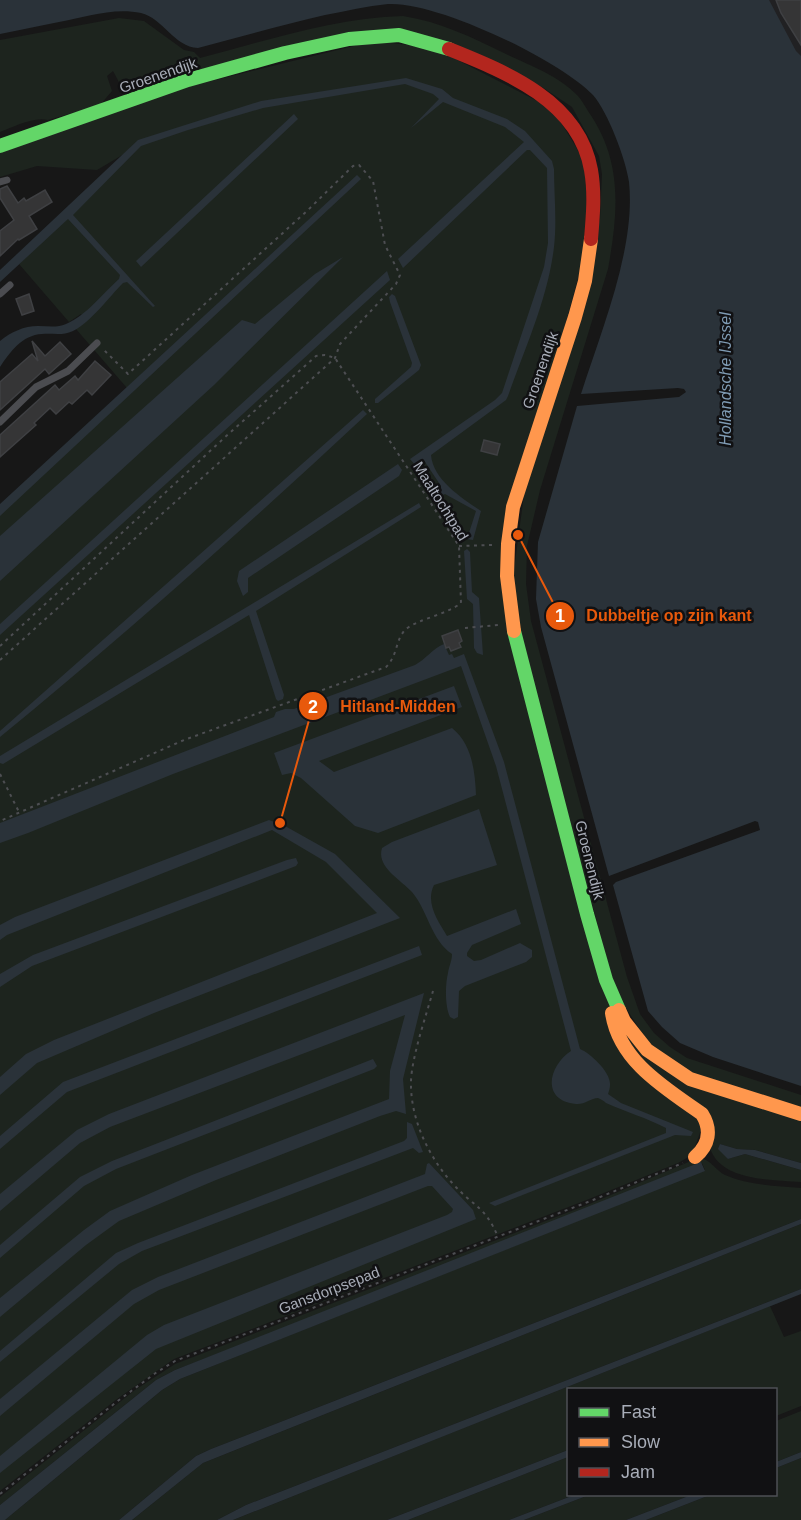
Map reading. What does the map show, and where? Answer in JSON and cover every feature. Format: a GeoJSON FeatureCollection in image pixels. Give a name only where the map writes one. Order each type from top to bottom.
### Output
{"type":"FeatureCollection","features":[{"type":"Feature","properties":{"kind":"street","name":"Groenendijk"},"geometry":{"type":"LineString","coordinates":[[0,146],[188,80],[285,53],[349,39],[399,35],[423,40],[481,62],[538,92],[572,125],[584,146],[591,168],[594,194],[590,248],[585,281],[575,317],[513,507],[508,544],[507,587],[512,623],[587,914],[616,1006],[634,1035],[647,1050],[676,1071],[709,1086],[801,1114]]}},
{"type":"Feature","properties":{"kind":"street"},"geometry":{"type":"LineString","coordinates":[[616,1006],[612,1018],[615,1030],[633,1059],[655,1080],[707,1120],[708,1139],[703,1150],[695,1157]]}},
{"type":"Feature","properties":{"kind":"lane"},"geometry":{"type":"LineString","coordinates":[[0,294],[10,285]]}},
{"type":"Feature","properties":{"kind":"lane"},"geometry":{"type":"LineString","coordinates":[[0,422],[36,387],[68,371],[97,343]]}},
{"type":"Feature","properties":{"kind":"path"},"geometry":{"type":"LineString","coordinates":[[0,660],[335,358],[340,344],[396,284],[400,275],[385,245],[373,182],[359,165],[353,166],[301,217],[128,374],[97,343]]}},
{"type":"Feature","properties":{"kind":"path"},"geometry":{"type":"LineString","coordinates":[[0,646],[316,356],[326,355],[335,358]]}},
{"type":"Feature","properties":{"kind":"path","name":"Maaltochtpad"},"geometry":{"type":"LineString","coordinates":[[0,821],[184,740],[386,667],[394,660],[401,636],[407,628],[454,609],[461,603],[459,546],[335,358]]}},
{"type":"Feature","properties":{"kind":"path"},"geometry":{"type":"LineString","coordinates":[[459,546],[487,545]]}},
{"type":"Feature","properties":{"kind":"path"},"geometry":{"type":"LineString","coordinates":[[465,628],[506,624]]}},
{"type":"Feature","properties":{"kind":"path"},"geometry":{"type":"LineString","coordinates":[[0,774],[19,812]]}},
{"type":"Feature","properties":{"kind":"path"},"geometry":{"type":"LineString","coordinates":[[433,991],[411,1080],[414,1107],[433,1159],[455,1186],[490,1218],[498,1237]]}},
{"type":"Feature","properties":{"kind":"path","name":"Gansdorpsepad"},"geometry":{"type":"LineString","coordinates":[[0,1494],[118,1400],[175,1361],[633,1185],[695,1157]]}},
{"type":"Feature","properties":{"kind":"shaded area"},"geometry":{"type":"Polygon","coordinates":[[[766,0],[801,0],[801,101],[766,0]]]}},
{"type":"Feature","properties":{"kind":"shaded area"},"geometry":{"type":"Polygon","coordinates":[[[403,16],[456,31],[562,82],[582,102],[601,132],[608,151],[613,170],[615,208],[608,269],[540,490],[527,546],[526,584],[531,621],[627,977],[640,1014],[654,1033],[687,1058],[801,1095],[801,1112],[701,1079],[652,1048],[616,993],[518,629],[513,577],[524,495],[600,219],[602,174],[599,156],[572,107],[542,87],[396,29],[132,92],[120,84],[113,71],[107,76],[112,91],[100,105],[48,120],[30,121],[0,132],[0,40],[119,18],[144,21],[184,50],[194,52],[200,58],[325,26],[403,16]]]}},
{"type":"Feature","properties":{"kind":"shaded area"},"geometry":{"type":"Polygon","coordinates":[[[374,41],[434,48],[553,109],[585,162],[588,242],[502,556],[615,1021],[640,1048],[801,1119],[801,1163],[755,1150],[737,1149],[720,1144],[728,1159],[745,1154],[801,1170],[801,1182],[755,1178],[723,1166],[709,1147],[702,1127],[692,1155],[678,1163],[174,1359],[117,1399],[0,1491],[0,511],[140,376],[127,388],[76,329],[86,320],[81,314],[69,322],[19,264],[138,140],[124,154],[97,170],[37,166],[0,177],[0,151],[178,89],[374,41]]]}},
{"type":"Feature","properties":{"kind":"shaded area"},"geometry":{"type":"Polygon","coordinates":[[[698,1158],[706,1160],[721,1173],[743,1181],[801,1188],[801,1219],[211,1449],[196,1456],[119,1520],[5,1520],[162,1390],[180,1379],[705,1170],[702,1163],[581,1214],[175,1370],[156,1380],[0,1505],[0,1497],[135,1390],[175,1364],[587,1205],[698,1158]]]}},
{"type":"Feature","properties":{"kind":"shaded area"},"geometry":{"type":"Polygon","coordinates":[[[801,1224],[801,1289],[246,1505],[217,1520],[132,1520],[203,1463],[801,1224]]]}},
{"type":"Feature","properties":{"kind":"shaded area"},"geometry":{"type":"Polygon","coordinates":[[[770,1306],[784,1337],[801,1331],[801,1406],[777,1416],[777,1388],[567,1388],[567,1450],[387,1520],[233,1520],[770,1306]]]}},
{"type":"Feature","properties":{"kind":"shaded area"},"geometry":{"type":"Polygon","coordinates":[[[801,1411],[801,1452],[777,1462],[777,1421],[801,1411]]]}},
{"type":"Feature","properties":{"kind":"shaded area"},"geometry":{"type":"Polygon","coordinates":[[[567,1457],[567,1496],[571,1496],[509,1520],[408,1520],[567,1457]]]}},
{"type":"Feature","properties":{"kind":"shaded area"},"geometry":{"type":"Polygon","coordinates":[[[801,1458],[801,1520],[646,1520],[707,1496],[777,1496],[777,1468],[801,1458]]]}},
{"type":"Feature","properties":{"kind":"shaded area"},"geometry":{"type":"Polygon","coordinates":[[[586,1496],[688,1496],[626,1520],[524,1520],[586,1496]]]}},
{"type":"Feature","properties":{"kind":"water","name":"Hollandsche IJssel"},"geometry":{"type":"Polygon","coordinates":[[[0,0],[769,0],[796,51],[801,56],[801,1086],[713,1057],[680,1043],[648,1011],[613,885],[760,830],[758,822],[755,821],[609,876],[541,627],[536,599],[538,542],[577,406],[679,397],[686,392],[678,388],[581,394],[615,289],[627,234],[630,207],[629,182],[624,162],[616,137],[599,103],[576,81],[526,50],[465,22],[409,6],[388,4],[364,7],[198,48],[182,43],[149,16],[131,11],[100,13],[0,34],[0,0]]]}},
{"type":"Feature","properties":{"kind":"water"},"geometry":{"type":"Polygon","coordinates":[[[406,78],[442,89],[453,98],[507,119],[525,131],[552,161],[554,169],[555,228],[551,266],[535,323],[508,396],[506,400],[431,455],[433,464],[443,480],[457,494],[481,511],[473,540],[467,539],[476,511],[445,494],[434,499],[433,497],[439,493],[441,486],[425,462],[422,461],[415,465],[410,459],[502,393],[544,267],[548,243],[547,168],[530,150],[527,150],[403,268],[398,259],[524,142],[505,127],[443,102],[411,128],[439,99],[433,94],[405,84],[263,108],[141,146],[73,215],[155,306],[153,307],[127,282],[123,283],[80,327],[65,333],[28,337],[12,350],[0,367],[0,341],[4,338],[28,327],[66,324],[87,310],[119,279],[120,275],[68,219],[0,282],[0,270],[138,140],[261,101],[406,78]]]}},
{"type":"Feature","properties":{"kind":"water"},"geometry":{"type":"Polygon","coordinates":[[[294,114],[298,119],[141,267],[136,261],[294,114]]]}},
{"type":"Feature","properties":{"kind":"water"},"geometry":{"type":"Polygon","coordinates":[[[357,175],[361,179],[0,516],[0,504],[357,175]]]}},
{"type":"Feature","properties":{"kind":"water"},"geometry":{"type":"Polygon","coordinates":[[[343,257],[214,385],[0,581],[0,536],[242,320],[255,324],[315,274],[343,257]]]}},
{"type":"Feature","properties":{"kind":"water"},"geometry":{"type":"Polygon","coordinates":[[[387,271],[390,280],[0,635],[0,624],[387,271]]]}},
{"type":"Feature","properties":{"kind":"water"},"geometry":{"type":"Polygon","coordinates":[[[392,294],[395,296],[421,365],[419,370],[378,403],[375,403],[375,399],[411,367],[412,363],[390,302],[389,297],[392,294]]]}},
{"type":"Feature","properties":{"kind":"water"},"geometry":{"type":"Polygon","coordinates":[[[363,410],[367,414],[232,538],[94,659],[0,737],[0,731],[363,410]]]}},
{"type":"Feature","properties":{"kind":"water"},"geometry":{"type":"Polygon","coordinates":[[[398,464],[402,470],[399,476],[248,578],[248,592],[243,596],[237,581],[239,571],[398,464]]]}},
{"type":"Feature","properties":{"kind":"water"},"geometry":{"type":"Polygon","coordinates":[[[419,503],[421,507],[256,611],[284,695],[283,699],[278,701],[276,699],[249,615],[3,764],[0,763],[0,756],[419,503]]]}},
{"type":"Feature","properties":{"kind":"water"},"geometry":{"type":"Polygon","coordinates":[[[467,549],[470,552],[472,592],[479,598],[483,655],[477,653],[474,648],[473,604],[467,599],[464,551],[467,549]]]}},
{"type":"Feature","properties":{"kind":"water"},"geometry":{"type":"Polygon","coordinates":[[[444,644],[449,655],[452,654],[454,658],[464,654],[504,762],[580,1049],[589,1054],[604,1069],[610,1085],[608,1094],[621,1103],[693,1132],[691,1136],[675,1135],[495,1206],[489,1203],[666,1133],[666,1128],[598,1098],[576,1104],[557,1097],[553,1090],[553,1074],[557,1065],[571,1051],[496,766],[461,666],[173,774],[0,843],[0,823],[274,717],[276,712],[294,709],[415,665],[444,644]]]}},
{"type":"Feature","properties":{"kind":"water"},"geometry":{"type":"Polygon","coordinates":[[[454,686],[462,707],[319,761],[334,772],[452,728],[459,734],[471,758],[476,795],[378,833],[355,826],[301,778],[291,773],[282,775],[274,753],[454,686]]]}},
{"type":"Feature","properties":{"kind":"water"},"geometry":{"type":"Polygon","coordinates":[[[479,809],[497,865],[434,885],[431,898],[434,912],[447,936],[516,909],[521,924],[472,945],[467,956],[474,961],[481,960],[520,943],[532,950],[532,957],[526,962],[465,986],[459,991],[458,1017],[454,1019],[448,1013],[446,996],[452,954],[439,941],[412,892],[391,873],[381,855],[382,848],[392,842],[479,809]]]}},
{"type":"Feature","properties":{"kind":"water"},"geometry":{"type":"Polygon","coordinates":[[[269,820],[285,826],[335,854],[400,918],[154,1013],[37,1063],[0,1095],[0,1077],[26,1054],[54,1040],[377,913],[326,862],[272,830],[7,935],[0,940],[0,925],[15,917],[269,820]]]}},
{"type":"Feature","properties":{"kind":"water"},"geometry":{"type":"Polygon","coordinates":[[[296,858],[298,863],[296,866],[32,966],[0,987],[0,974],[33,955],[296,858]]]}},
{"type":"Feature","properties":{"kind":"water"},"geometry":{"type":"Polygon","coordinates":[[[419,946],[422,955],[67,1092],[0,1149],[0,1136],[63,1082],[419,946]]]}},
{"type":"Feature","properties":{"kind":"water"},"geometry":{"type":"Polygon","coordinates":[[[424,993],[403,1079],[406,1114],[396,1111],[380,1116],[216,1180],[119,1221],[86,1245],[0,1317],[0,1298],[110,1211],[192,1175],[389,1099],[390,1071],[405,1015],[110,1127],[80,1143],[0,1211],[0,1194],[77,1130],[109,1114],[424,993]]]}},
{"type":"Feature","properties":{"kind":"water"},"geometry":{"type":"Polygon","coordinates":[[[373,1059],[377,1066],[374,1069],[116,1169],[84,1186],[0,1258],[0,1245],[80,1177],[112,1161],[373,1059]]]}},
{"type":"Feature","properties":{"kind":"water"},"geometry":{"type":"Polygon","coordinates":[[[407,1122],[412,1124],[423,1152],[419,1153],[413,1148],[142,1251],[119,1264],[0,1362],[0,1351],[116,1253],[404,1141],[407,1138],[407,1122]]]}},
{"type":"Feature","properties":{"kind":"water"},"geometry":{"type":"Polygon","coordinates":[[[720,1144],[737,1149],[755,1150],[801,1163],[801,1170],[745,1154],[728,1159],[718,1149],[720,1144]]]}},
{"type":"Feature","properties":{"kind":"water"},"geometry":{"type":"Polygon","coordinates":[[[701,1162],[705,1171],[180,1379],[162,1390],[5,1520],[0,1520],[0,1505],[156,1380],[175,1370],[701,1162]]]}},
{"type":"Feature","properties":{"kind":"water"},"geometry":{"type":"Polygon","coordinates":[[[429,1163],[473,1210],[476,1219],[156,1349],[0,1473],[0,1456],[147,1335],[164,1325],[447,1215],[453,1209],[432,1186],[428,1186],[159,1290],[134,1304],[0,1416],[0,1399],[132,1290],[158,1277],[425,1174],[429,1163]]]}},
{"type":"Feature","properties":{"kind":"water"},"geometry":{"type":"Polygon","coordinates":[[[801,1219],[801,1224],[203,1463],[132,1520],[119,1520],[196,1456],[211,1449],[801,1219]]]}},
{"type":"Feature","properties":{"kind":"water"},"geometry":{"type":"Polygon","coordinates":[[[801,1289],[801,1294],[233,1520],[217,1520],[246,1505],[801,1289]]]}},
{"type":"Feature","properties":{"kind":"water"},"geometry":{"type":"Polygon","coordinates":[[[567,1450],[567,1457],[408,1520],[387,1520],[567,1450]]]}},
{"type":"Feature","properties":{"kind":"water"},"geometry":{"type":"Polygon","coordinates":[[[801,1452],[801,1458],[777,1468],[777,1462],[801,1452]]]}},
{"type":"Feature","properties":{"kind":"water"},"geometry":{"type":"Polygon","coordinates":[[[571,1496],[586,1496],[524,1520],[509,1520],[571,1496]]]}},
{"type":"Feature","properties":{"kind":"water"},"geometry":{"type":"Polygon","coordinates":[[[688,1496],[707,1496],[646,1520],[626,1520],[688,1496]]]}},
{"type":"Feature","properties":{"kind":"building"},"geometry":{"type":"Polygon","coordinates":[[[776,0],[801,0],[801,45],[781,13],[776,0]]]}},
{"type":"Feature","properties":{"kind":"building"},"geometry":{"type":"Polygon","coordinates":[[[7,186],[18,203],[24,198],[26,201],[45,190],[52,202],[29,216],[37,229],[18,239],[0,256],[0,231],[14,220],[0,198],[0,189],[7,186]]]}},
{"type":"Feature","properties":{"kind":"building"},"geometry":{"type":"Polygon","coordinates":[[[29,294],[34,311],[22,315],[16,299],[29,294]]]}},
{"type":"Feature","properties":{"kind":"building"},"geometry":{"type":"Polygon","coordinates":[[[32,341],[45,356],[60,342],[71,354],[49,374],[45,369],[0,410],[0,382],[32,354],[38,361],[32,341]]]}},
{"type":"Feature","properties":{"kind":"building"},"geometry":{"type":"Polygon","coordinates":[[[95,361],[111,375],[92,395],[87,390],[72,404],[69,402],[56,414],[50,408],[34,423],[36,425],[0,457],[0,435],[55,385],[59,390],[75,376],[78,380],[95,361]]]}},
{"type":"Feature","properties":{"kind":"building"},"geometry":{"type":"Polygon","coordinates":[[[484,440],[500,444],[497,455],[481,451],[484,440]]]}},
{"type":"Feature","properties":{"kind":"building"},"geometry":{"type":"Polygon","coordinates":[[[458,630],[462,641],[459,643],[461,647],[451,651],[449,647],[446,648],[442,636],[458,630]]]}},
{"type":"Feature","properties":{"kind":"traffic: fast"},"geometry":{"type":"LineString","coordinates":[[0,146],[188,80],[285,53],[349,39],[399,35],[449,49]]}},
{"type":"Feature","properties":{"kind":"traffic: fast"},"geometry":{"type":"LineString","coordinates":[[514,631],[587,914],[606,980],[619,1010]]}},
{"type":"Feature","properties":{"kind":"traffic: slow"},"geometry":{"type":"LineString","coordinates":[[514,631],[507,576],[513,507],[575,317],[585,281],[591,239]]}},
{"type":"Feature","properties":{"kind":"traffic: slow"},"geometry":{"type":"LineString","coordinates":[[619,1010],[624,1021],[647,1050],[690,1079],[801,1114]]}},
{"type":"Feature","properties":{"kind":"traffic: slow"},"geometry":{"type":"LineString","coordinates":[[612,1013],[616,1030],[634,1059],[659,1083],[702,1114],[707,1126],[708,1137],[695,1157]]}},
{"type":"Feature","properties":{"kind":"traffic: jam"},"geometry":{"type":"LineString","coordinates":[[449,49],[516,79],[556,107],[572,125],[584,146],[591,170],[593,196],[591,239]]}},
{"type":"Feature","properties":{"kind":"place","name":"Dubbeltje op zijn kant"},"geometry":{"type":"Point","coordinates":[518,535]}},
{"type":"Feature","properties":{"kind":"place","name":"Hitland-Midden"},"geometry":{"type":"Point","coordinates":[280,823]}}]}
